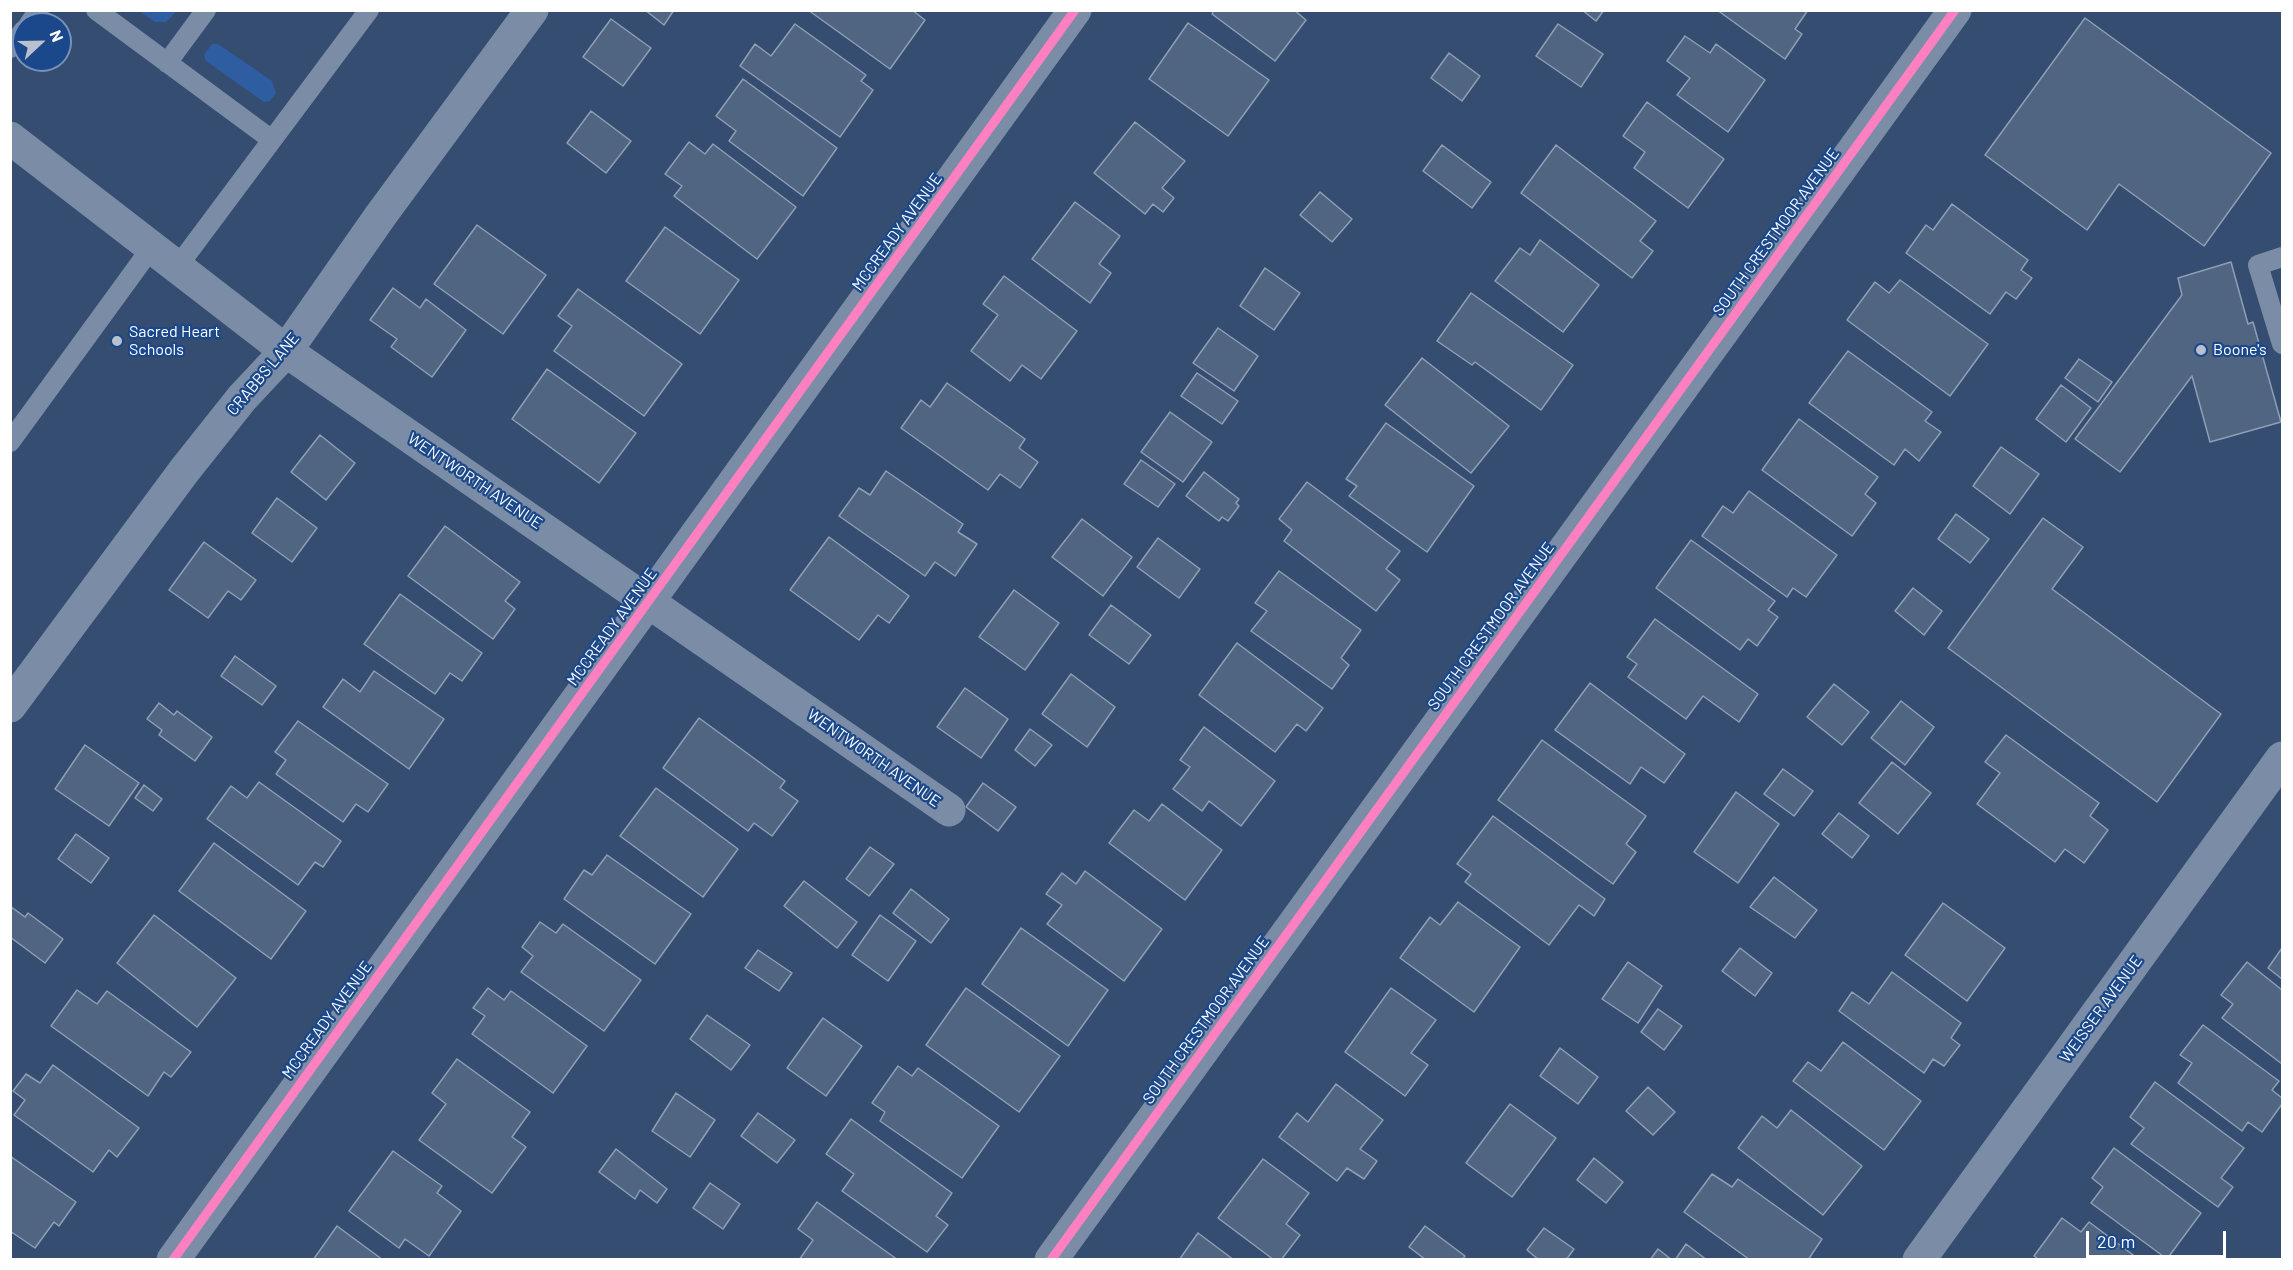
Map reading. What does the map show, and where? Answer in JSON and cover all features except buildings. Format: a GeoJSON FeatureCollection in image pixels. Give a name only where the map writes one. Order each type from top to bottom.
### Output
{"type":"FeatureCollection","features":[{"type":"Feature","properties":{"kind":"street","name":"CRABBS LANE"},"geometry":{"type":"LineString","coordinates":[[10,706],[184,471],[242,398],[286,351],[381,215],[532,10]]}},
{"type":"Feature","properties":{"kind":"street","name":"MCCREADY AVENUE"},"geometry":{"type":"LineString","coordinates":[[173,1260],[1075,10]]}},
{"type":"Feature","properties":{"kind":"street","name":"SOUTH CRESTMOOR AVENUE"},"geometry":{"type":"LineString","coordinates":[[1051,1260],[1955,10]]}},
{"type":"Feature","properties":{"kind":"street","name":"WENTWORTH AVENUE"},"geometry":{"type":"LineString","coordinates":[[10,138],[286,351],[949,810]]}},
{"type":"Feature","properties":{"kind":"street","name":"WEISSER AVENUE"},"geometry":{"type":"LineString","coordinates":[[1919,1260],[2283,758]]}},
{"type":"Feature","properties":{"kind":"lane"},"geometry":{"type":"LineString","coordinates":[[96,10],[272,140]]}},
{"type":"Feature","properties":{"kind":"lane"},"geometry":{"type":"LineString","coordinates":[[167,63],[206,10]]}},
{"type":"Feature","properties":{"kind":"lane"},"geometry":{"type":"LineString","coordinates":[[178,266],[369,10]]}},
{"type":"Feature","properties":{"kind":"lane"},"geometry":{"type":"LineString","coordinates":[[10,442],[152,247]]}},
{"type":"Feature","properties":{"kind":"lane"},"geometry":{"type":"LineString","coordinates":[[2283,257],[2258,265],[2283,344]]}},
{"type":"Feature","properties":{"kind":"shaded area"},"geometry":{"type":"Polygon","coordinates":[[[139,11],[175,11],[175,13],[166,22],[155,22],[139,11]]]}},
{"type":"Feature","properties":{"kind":"shaded area"},"geometry":{"type":"Polygon","coordinates":[[[212,44],[218,44],[272,81],[276,93],[270,101],[264,102],[206,61],[204,55],[212,44]]]}},
{"type":"Feature","properties":{"kind":"cycle path"},"geometry":{"type":"LineString","coordinates":[[173,1260],[1075,10]]}},
{"type":"Feature","properties":{"kind":"cycle path"},"geometry":{"type":"LineString","coordinates":[[1051,1260],[1955,10]]}},
{"type":"Feature","properties":{"kind":"place","name":"Sacred Heart Schools"},"geometry":{"type":"Point","coordinates":[117,341]}},
{"type":"Feature","properties":{"kind":"place","name":"Boone's"},"geometry":{"type":"Point","coordinates":[2201,350]}}]}
